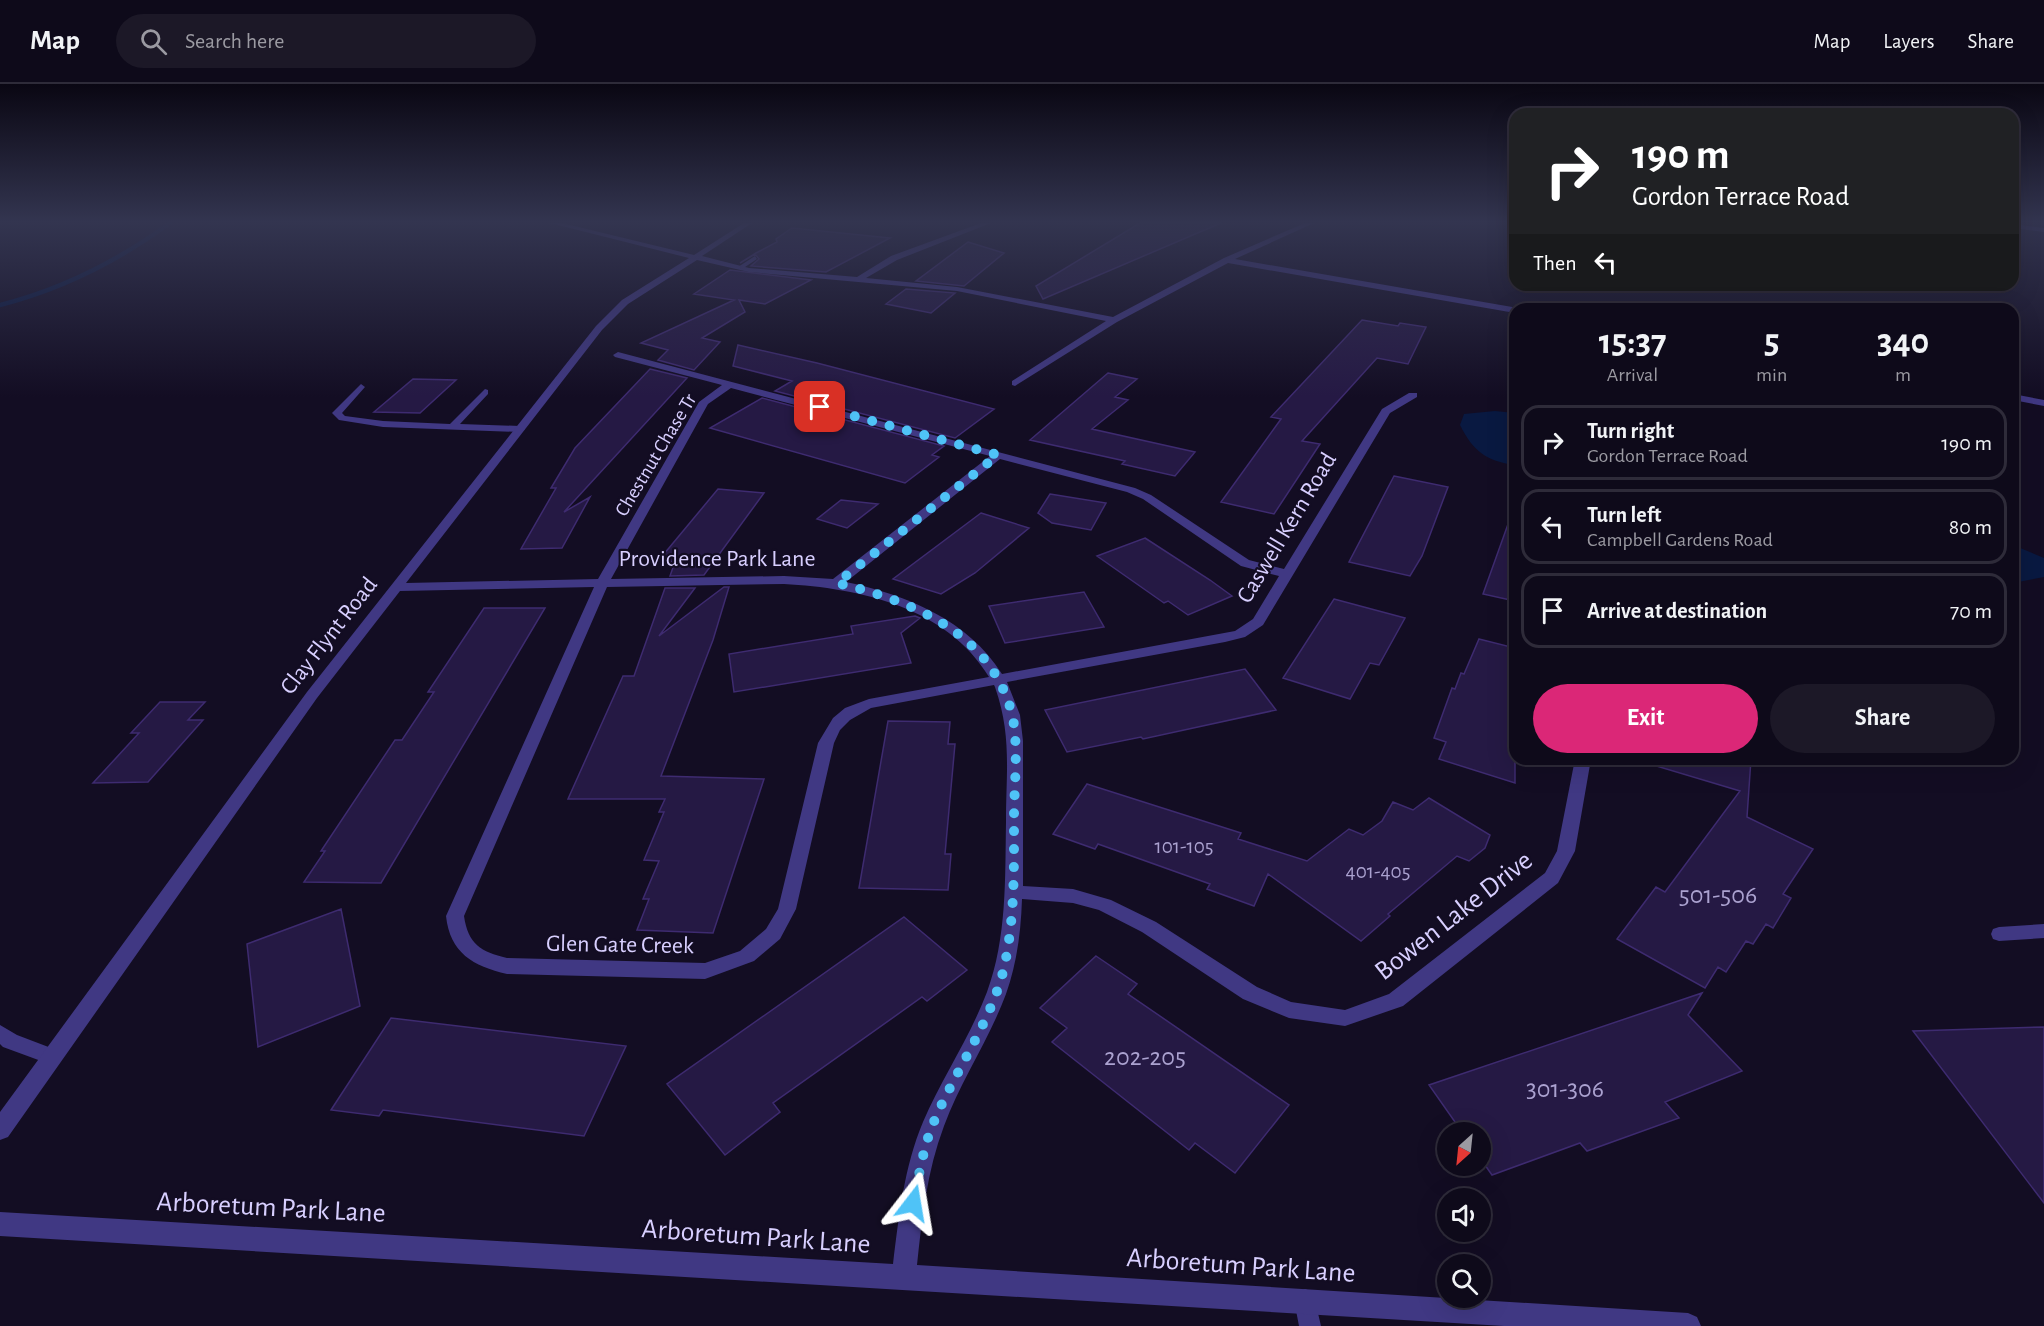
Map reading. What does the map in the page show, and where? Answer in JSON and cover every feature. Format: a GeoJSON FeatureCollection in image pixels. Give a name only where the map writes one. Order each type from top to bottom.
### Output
{"type":"FeatureCollection","features":[{"type":"Feature","properties":{"kind":"street","name":"Clay Flynt Road"},"geometry":{"type":"LineString","coordinates":[[0,1130],[234,801],[396,587],[610,315],[660,281]]}},
{"type":"Feature","properties":{"kind":"street"},"geometry":{"type":"LineString","coordinates":[[869,281],[957,289],[1114,320]]}},
{"type":"Feature","properties":{"kind":"street"},"geometry":{"type":"LineString","coordinates":[[1016,383],[1114,320],[1188,281]]}},
{"type":"Feature","properties":{"kind":"street"},"geometry":{"type":"LineString","coordinates":[[1348,281],[1509,309]]}},
{"type":"Feature","properties":{"kind":"street"},"geometry":{"type":"LineString","coordinates":[[618,355],[998,455],[1147,497],[1245,562],[1286,574]]}},
{"type":"Feature","properties":{"kind":"street","name":"Chestnut Chase Tr"},"geometry":{"type":"LineString","coordinates":[[602,584],[704,402],[730,384]]}},
{"type":"Feature","properties":{"kind":"street","name":"Caswell Kern Road"},"geometry":{"type":"LineString","coordinates":[[998,679],[1240,634],[1257,622],[1386,411],[1413,395]]}},
{"type":"Feature","properties":{"kind":"street"},"geometry":{"type":"LineString","coordinates":[[2019,398],[2044,403]]}},
{"type":"Feature","properties":{"kind":"street"},"geometry":{"type":"LineString","coordinates":[[837,583],[998,455]]}},
{"type":"Feature","properties":{"kind":"street","name":"Providence Park Lane"},"geometry":{"type":"LineString","coordinates":[[396,587],[784,580],[837,583],[900,601],[932,615],[977,649],[998,679],[1012,715],[1014,892],[1003,973],[987,1014],[932,1126],[913,1203],[903,1276]]}},
{"type":"Feature","properties":{"kind":"street","name":"Glen Gate Creek"},"geometry":{"type":"LineString","coordinates":[[602,584],[455,916],[458,934],[467,950],[491,963],[507,966],[705,971],[747,956],[773,934],[787,909],[826,743],[832,727],[850,712],[874,702],[998,679]]}},
{"type":"Feature","properties":{"kind":"street","name":"Bowen Lake Drive"},"geometry":{"type":"LineString","coordinates":[[1014,892],[1073,896],[1105,905],[1142,923],[1250,993],[1289,1010],[1345,1018],[1396,1000],[1552,878],[1566,850],[1582,765]]}},
{"type":"Feature","properties":{"kind":"street","name":"Arboretum Park Lane"},"geometry":{"type":"LineString","coordinates":[[0,1224],[1305,1300],[1688,1326]]}},
{"type":"Feature","properties":{"kind":"lane"},"geometry":{"type":"LineString","coordinates":[[361,387],[338,414],[342,418],[383,424],[520,429]]}},
{"type":"Feature","properties":{"kind":"lane"},"geometry":{"type":"LineString","coordinates":[[453,426],[485,392]]}},
{"type":"Feature","properties":{"kind":"lane"},"geometry":{"type":"LineString","coordinates":[[1999,934],[2044,931]]}},
{"type":"Feature","properties":{"kind":"lane"},"geometry":{"type":"LineString","coordinates":[[0,1033],[10,1041],[52,1057]]}},
{"type":"Feature","properties":{"kind":"lane"},"geometry":{"type":"LineString","coordinates":[[1305,1300],[1310,1326]]}},
{"type":"Feature","properties":{"kind":"water"},"geometry":{"type":"Polygon","coordinates":[[[1495,411],[1509,412],[1509,464],[1496,461],[1475,448],[1460,425],[1464,414],[1495,411]]]}},
{"type":"Feature","properties":{"kind":"water"},"geometry":{"type":"Polygon","coordinates":[[[2019,548],[2044,558],[2044,577],[2019,582],[2019,548]]]}},
{"type":"Feature","properties":{"kind":"building"},"geometry":{"type":"Polygon","coordinates":[[[714,281],[809,281],[765,304],[739,300],[745,312],[702,338],[720,342],[694,370],[658,360],[668,350],[641,343],[734,300],[694,294],[714,281]]]}},
{"type":"Feature","properties":{"kind":"building"},"geometry":{"type":"Polygon","coordinates":[[[916,281],[970,281],[964,286],[916,281]]]}},
{"type":"Feature","properties":{"kind":"building"},"geometry":{"type":"Polygon","coordinates":[[[1044,281],[1085,281],[1043,299],[1036,286],[1044,281]]]}},
{"type":"Feature","properties":{"kind":"building"},"geometry":{"type":"Polygon","coordinates":[[[906,289],[955,293],[931,313],[886,304],[906,289]]]}},
{"type":"Feature","properties":{"kind":"building"},"geometry":{"type":"Polygon","coordinates":[[[1362,320],[1398,326],[1400,323],[1426,327],[1408,364],[1377,358],[1302,441],[1320,444],[1274,514],[1221,502],[1281,419],[1271,417],[1362,320]]]}},
{"type":"Feature","properties":{"kind":"building"},"geometry":{"type":"Polygon","coordinates":[[[738,345],[994,409],[955,438],[775,391],[792,381],[733,366],[738,345]]]}},
{"type":"Feature","properties":{"kind":"building"},"geometry":{"type":"Polygon","coordinates":[[[650,369],[687,378],[564,512],[590,497],[562,548],[521,549],[556,488],[551,488],[575,448],[650,369]]]}},
{"type":"Feature","properties":{"kind":"building"},"geometry":{"type":"Polygon","coordinates":[[[1108,373],[1137,379],[1115,397],[1128,400],[1092,429],[1195,452],[1175,476],[1122,464],[1125,461],[1030,440],[1108,373]]]}},
{"type":"Feature","properties":{"kind":"building"},"geometry":{"type":"Polygon","coordinates":[[[413,379],[456,380],[420,413],[374,412],[413,379]]]}},
{"type":"Feature","properties":{"kind":"building"},"geometry":{"type":"Polygon","coordinates":[[[762,398],[944,446],[932,455],[939,457],[905,483],[710,428],[762,398]]]}},
{"type":"Feature","properties":{"kind":"building"},"geometry":{"type":"Polygon","coordinates":[[[1394,476],[1448,487],[1422,556],[1410,576],[1349,562],[1394,476]]]}},
{"type":"Feature","properties":{"kind":"building"},"geometry":{"type":"Polygon","coordinates":[[[718,489],[764,493],[704,575],[670,576],[675,562],[659,560],[718,489]]]}},
{"type":"Feature","properties":{"kind":"building"},"geometry":{"type":"Polygon","coordinates":[[[1050,494],[1106,503],[1091,530],[1052,523],[1038,513],[1050,494]]]}},
{"type":"Feature","properties":{"kind":"building"},"geometry":{"type":"Polygon","coordinates":[[[841,500],[878,504],[847,528],[817,519],[841,500]]]}},
{"type":"Feature","properties":{"kind":"building"},"geometry":{"type":"Polygon","coordinates":[[[981,513],[1029,528],[975,573],[941,594],[893,579],[981,513]]]}},
{"type":"Feature","properties":{"kind":"building"},"geometry":{"type":"Polygon","coordinates":[[[1509,521],[1509,600],[1483,594],[1509,521]]]}},
{"type":"Feature","properties":{"kind":"building"},"geometry":{"type":"Polygon","coordinates":[[[1145,538],[1232,596],[1188,615],[1168,601],[1164,603],[1097,556],[1145,538]]]}},
{"type":"Feature","properties":{"kind":"building"},"geometry":{"type":"Polygon","coordinates":[[[724,587],[729,587],[713,640],[661,776],[764,779],[713,933],[637,930],[649,899],[643,899],[659,861],[644,860],[664,812],[659,812],[665,799],[568,799],[623,676],[634,676],[665,588],[695,588],[659,636],[724,587]]]}},
{"type":"Feature","properties":{"kind":"building"},"geometry":{"type":"Polygon","coordinates":[[[1084,592],[1104,627],[1005,643],[989,606],[1084,592]]]}},
{"type":"Feature","properties":{"kind":"building"},"geometry":{"type":"Polygon","coordinates":[[[1334,599],[1405,618],[1379,665],[1370,663],[1350,699],[1283,678],[1334,599]]]}},
{"type":"Feature","properties":{"kind":"building"},"geometry":{"type":"Polygon","coordinates":[[[484,608],[545,608],[381,883],[304,882],[325,851],[321,851],[395,740],[402,740],[434,692],[428,692],[484,608]]]}},
{"type":"Feature","properties":{"kind":"building"},"geometry":{"type":"Polygon","coordinates":[[[915,616],[920,618],[901,633],[911,663],[734,692],[729,654],[853,634],[851,626],[915,616]]]}},
{"type":"Feature","properties":{"kind":"building"},"geometry":{"type":"Polygon","coordinates":[[[1479,639],[1509,646],[1509,765],[1515,765],[1515,783],[1439,759],[1446,742],[1434,738],[1452,688],[1455,689],[1461,673],[1464,674],[1479,639]]]}},
{"type":"Feature","properties":{"kind":"building"},"geometry":{"type":"Polygon","coordinates":[[[1245,669],[1276,710],[1143,739],[1141,737],[1067,752],[1045,710],[1245,669]]]}},
{"type":"Feature","properties":{"kind":"building"},"geometry":{"type":"Polygon","coordinates":[[[160,702],[205,702],[188,720],[203,720],[148,782],[93,783],[139,733],[131,733],[160,702]]]}},
{"type":"Feature","properties":{"kind":"building"},"geometry":{"type":"Polygon","coordinates":[[[888,721],[950,722],[948,744],[955,744],[945,854],[951,854],[948,890],[859,888],[888,721]]]}},
{"type":"Feature","properties":{"kind":"building"},"geometry":{"type":"Polygon","coordinates":[[[1653,765],[1751,765],[1747,817],[1813,849],[1783,894],[1791,898],[1773,928],[1766,924],[1753,944],[1746,941],[1726,972],[1718,967],[1705,988],[1617,939],[1656,887],[1665,892],[1740,791],[1653,765]]]}},
{"type":"Feature","properties":{"kind":"building"},"geometry":{"type":"Polygon","coordinates":[[[1087,784],[1241,833],[1238,839],[1307,861],[1349,829],[1363,835],[1382,821],[1393,802],[1413,810],[1429,798],[1490,835],[1485,848],[1469,861],[1457,856],[1388,914],[1390,916],[1361,941],[1268,874],[1254,906],[1207,889],[1210,884],[1098,844],[1095,849],[1053,834],[1087,784]]]}},
{"type":"Feature","properties":{"kind":"building"},"geometry":{"type":"Polygon","coordinates":[[[341,909],[360,1006],[258,1047],[247,944],[341,909]]]}},
{"type":"Feature","properties":{"kind":"building"},"geometry":{"type":"Polygon","coordinates":[[[904,917],[967,970],[927,1001],[922,997],[773,1103],[780,1112],[725,1155],[667,1084],[904,917]]]}},
{"type":"Feature","properties":{"kind":"building"},"geometry":{"type":"Polygon","coordinates":[[[1096,956],[1137,984],[1128,994],[1289,1105],[1235,1173],[1195,1143],[1189,1150],[1052,1042],[1067,1028],[1040,1008],[1096,956]]]}},
{"type":"Feature","properties":{"kind":"building"},"geometry":{"type":"Polygon","coordinates":[[[1702,993],[1688,1015],[1742,1071],[1665,1102],[1679,1118],[1587,1151],[1580,1143],[1492,1175],[1491,1122],[1455,1122],[1429,1085],[1702,993]]]}},
{"type":"Feature","properties":{"kind":"building"},"geometry":{"type":"Polygon","coordinates":[[[391,1018],[626,1046],[584,1136],[383,1110],[379,1116],[331,1110],[391,1018]]]}},
{"type":"Feature","properties":{"kind":"building"},"geometry":{"type":"Polygon","coordinates":[[[2044,1027],[2044,1203],[1913,1031],[2044,1027]]]}},
{"type":"Feature","properties":{"kind":"waterway"},"geometry":{"type":"LineString","coordinates":[[0,305],[70,281]]}},
{"type":"Feature","properties":{"kind":"route"},"geometry":{"type":"LineString","coordinates":[[820,407],[998,455],[837,583],[900,601],[932,615],[962,636],[977,649],[998,679],[1012,715],[1014,892],[1003,973],[987,1014],[932,1126],[913,1203]]}}]}
